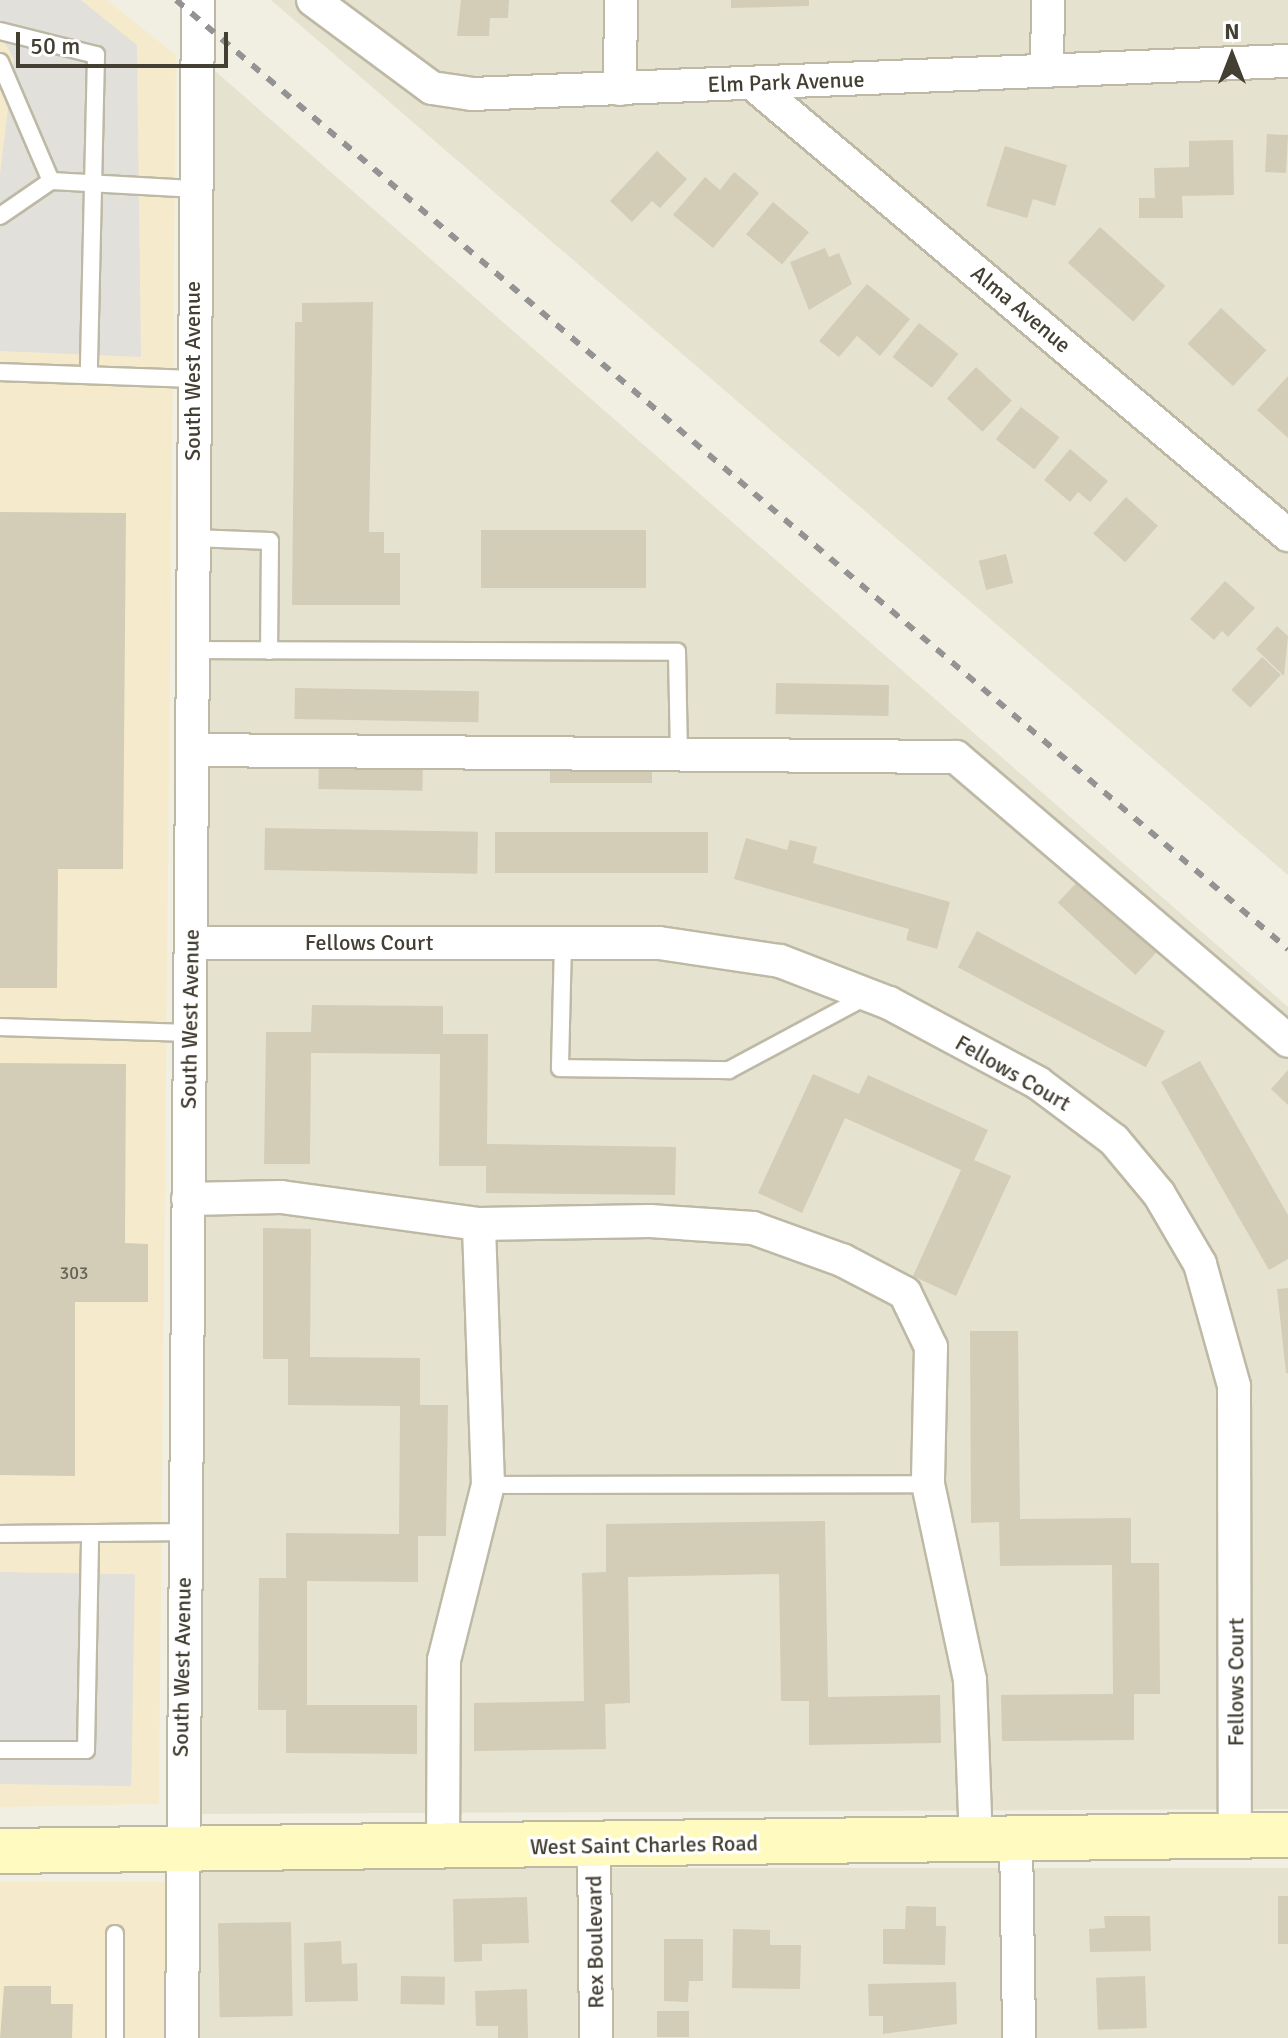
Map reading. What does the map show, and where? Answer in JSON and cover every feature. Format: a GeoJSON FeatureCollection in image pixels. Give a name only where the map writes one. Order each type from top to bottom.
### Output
{"type":"FeatureCollection","features":[{"type":"Feature","properties":{"kind":"main road","name":"West Saint Charles Road"},"geometry":{"type":"LineString","coordinates":[[0,1851],[443,1849],[1288,1835]]}},
{"type":"Feature","properties":{"kind":"street","name":"South West Avenue"},"geometry":{"type":"LineString","coordinates":[[182,2038],[180,1851],[194,750],[193,189],[198,0]]}},
{"type":"Feature","properties":{"kind":"street","name":"Elm Park Avenue"},"geometry":{"type":"LineString","coordinates":[[313,0],[432,88],[472,94],[1288,61]]}},
{"type":"Feature","properties":{"kind":"street"},"geometry":{"type":"LineString","coordinates":[[620,89],[621,0]]}},
{"type":"Feature","properties":{"kind":"street"},"geometry":{"type":"LineString","coordinates":[[1047,71],[1048,0]]}},
{"type":"Feature","properties":{"kind":"street","name":"Alma Avenue"},"geometry":{"type":"LineString","coordinates":[[753,84],[1288,535]]}},
{"type":"Feature","properties":{"kind":"street"},"geometry":{"type":"LineString","coordinates":[[194,750],[679,752],[956,757],[1288,1041]]}},
{"type":"Feature","properties":{"kind":"street","name":"Fellows Court"},"geometry":{"type":"LineString","coordinates":[[191,943],[563,943],[723,949],[870,995],[1038,1083],[1114,1140],[1159,1194],[1200,1264],[1234,1386],[1235,1836]]}},
{"type":"Feature","properties":{"kind":"street"},"geometry":{"type":"LineString","coordinates":[[188,1199],[281,1197],[479,1224],[650,1221],[753,1228],[842,1260],[905,1293],[931,1347],[928,1484],[970,1680],[996,1840],[1019,2038]]}},
{"type":"Feature","properties":{"kind":"street"},"geometry":{"type":"LineString","coordinates":[[443,1849],[444,1660],[488,1485],[479,1224]]}},
{"type":"Feature","properties":{"kind":"street","name":"Rex Boulevard"},"geometry":{"type":"LineString","coordinates":[[594,1846],[596,2038]]}},
{"type":"Feature","properties":{"kind":"lane"},"geometry":{"type":"LineString","coordinates":[[0,31],[96,55],[89,375]]}},
{"type":"Feature","properties":{"kind":"lane"},"geometry":{"type":"LineString","coordinates":[[0,62],[51,181]]}},
{"type":"Feature","properties":{"kind":"lane"},"geometry":{"type":"LineString","coordinates":[[0,216],[51,181],[193,189]]}},
{"type":"Feature","properties":{"kind":"lane"},"geometry":{"type":"LineString","coordinates":[[0,372],[193,379]]}},
{"type":"Feature","properties":{"kind":"lane"},"geometry":{"type":"LineString","coordinates":[[193,538],[270,541],[269,651]]}},
{"type":"Feature","properties":{"kind":"lane"},"geometry":{"type":"LineString","coordinates":[[193,650],[677,652],[679,752]]}},
{"type":"Feature","properties":{"kind":"lane"},"geometry":{"type":"LineString","coordinates":[[563,943],[560,1068],[729,1070],[870,995]]}},
{"type":"Feature","properties":{"kind":"lane"},"geometry":{"type":"LineString","coordinates":[[0,1027],[190,1033]]}},
{"type":"Feature","properties":{"kind":"lane"},"geometry":{"type":"LineString","coordinates":[[488,1485],[928,1484]]}},
{"type":"Feature","properties":{"kind":"lane"},"geometry":{"type":"LineString","coordinates":[[0,1534],[184,1532]]}},
{"type":"Feature","properties":{"kind":"lane"},"geometry":{"type":"LineString","coordinates":[[0,1750],[86,1750],[90,1533]]}},
{"type":"Feature","properties":{"kind":"lane"},"geometry":{"type":"LineString","coordinates":[[115,1934],[115,2038]]}},
{"type":"Feature","properties":{"kind":"shaded area"},"geometry":{"type":"Polygon","coordinates":[[[0,0],[107,0],[176,55],[159,1804],[0,1807],[0,0]]]}},
{"type":"Feature","properties":{"kind":"shaded area"},"geometry":{"type":"Polygon","coordinates":[[[0,0],[81,0],[137,45],[141,357],[0,351],[0,174],[14,59],[0,34],[0,0]]]}},
{"type":"Feature","properties":{"kind":"shaded area"},"geometry":{"type":"Polygon","coordinates":[[[271,0],[1288,0],[1288,875],[271,0]]]}},
{"type":"Feature","properties":{"kind":"shaded area"},"geometry":{"type":"Polygon","coordinates":[[[214,70],[1288,1007],[1288,1809],[198,1814],[214,70]]]}},
{"type":"Feature","properties":{"kind":"shaded area"},"geometry":{"type":"Polygon","coordinates":[[[0,1572],[135,1574],[131,1786],[0,1784],[0,1572]]]}},
{"type":"Feature","properties":{"kind":"shaded area"},"geometry":{"type":"Polygon","coordinates":[[[168,1868],[1288,1868],[1288,2038],[168,2038],[168,1868]]]}},
{"type":"Feature","properties":{"kind":"shaded area"},"geometry":{"type":"Polygon","coordinates":[[[0,1882],[168,1882],[168,2038],[0,2038],[0,1882]]]}},
{"type":"Feature","properties":{"kind":"building"},"geometry":{"type":"Polygon","coordinates":[[[461,0],[509,0],[508,18],[490,18],[489,36],[457,36],[461,0]]]}},
{"type":"Feature","properties":{"kind":"building"},"geometry":{"type":"Polygon","coordinates":[[[731,0],[809,0],[809,6],[731,8],[731,0]]]}},
{"type":"Feature","properties":{"kind":"building"},"geometry":{"type":"Polygon","coordinates":[[[1267,134],[1288,135],[1286,173],[1265,172],[1267,134]]]}},
{"type":"Feature","properties":{"kind":"building"},"geometry":{"type":"Polygon","coordinates":[[[1233,140],[1234,195],[1182,196],[1183,218],[1139,218],[1139,198],[1155,198],[1154,168],[1189,167],[1189,141],[1233,140]]]}},
{"type":"Feature","properties":{"kind":"building"},"geometry":{"type":"Polygon","coordinates":[[[1005,146],[1067,165],[1055,206],[1033,199],[1027,218],[986,206],[1005,146]]]}},
{"type":"Feature","properties":{"kind":"building"},"geometry":{"type":"Polygon","coordinates":[[[657,151],[687,179],[660,208],[652,201],[632,222],[610,201],[657,151]]]}},
{"type":"Feature","properties":{"kind":"building"},"geometry":{"type":"Polygon","coordinates":[[[734,172],[759,193],[713,248],[673,215],[705,177],[720,190],[734,172]]]}},
{"type":"Feature","properties":{"kind":"building"},"geometry":{"type":"Polygon","coordinates":[[[773,202],[809,232],[782,264],[746,234],[773,202]]]}},
{"type":"Feature","properties":{"kind":"building"},"geometry":{"type":"Polygon","coordinates":[[[1100,227],[1165,286],[1133,322],[1068,263],[1100,227]]]}},
{"type":"Feature","properties":{"kind":"building"},"geometry":{"type":"Polygon","coordinates":[[[825,248],[829,257],[839,253],[852,284],[809,310],[790,262],[825,248]]]}},
{"type":"Feature","properties":{"kind":"building"},"geometry":{"type":"Polygon","coordinates":[[[867,284],[910,319],[880,356],[857,336],[839,357],[819,341],[867,284]]]}},
{"type":"Feature","properties":{"kind":"building"},"geometry":{"type":"Polygon","coordinates":[[[373,302],[369,532],[384,532],[384,553],[400,553],[400,605],[292,605],[295,322],[302,322],[302,303],[373,302]]]}},
{"type":"Feature","properties":{"kind":"building"},"geometry":{"type":"Polygon","coordinates":[[[1221,308],[1266,350],[1233,386],[1188,344],[1221,308]]]}},
{"type":"Feature","properties":{"kind":"building"},"geometry":{"type":"Polygon","coordinates":[[[919,323],[958,354],[932,388],[893,357],[919,323]]]}},
{"type":"Feature","properties":{"kind":"building"},"geometry":{"type":"Polygon","coordinates":[[[976,367],[1012,400],[983,432],[947,398],[976,367]]]}},
{"type":"Feature","properties":{"kind":"building"},"geometry":{"type":"Polygon","coordinates":[[[1288,376],[1288,438],[1257,410],[1288,376]]]}},
{"type":"Feature","properties":{"kind":"building"},"geometry":{"type":"Polygon","coordinates":[[[1021,407],[1060,437],[1034,469],[996,439],[1021,407]]]}},
{"type":"Feature","properties":{"kind":"building"},"geometry":{"type":"Polygon","coordinates":[[[1070,449],[1108,481],[1090,502],[1078,492],[1070,502],[1044,480],[1070,449]]]}},
{"type":"Feature","properties":{"kind":"building"},"geometry":{"type":"Polygon","coordinates":[[[1126,497],[1158,526],[1125,562],[1093,533],[1126,497]]]}},
{"type":"Feature","properties":{"kind":"building"},"geometry":{"type":"Polygon","coordinates":[[[0,512],[126,513],[123,869],[58,869],[57,988],[0,988],[0,512]]]}},
{"type":"Feature","properties":{"kind":"building"},"geometry":{"type":"Polygon","coordinates":[[[481,530],[646,530],[646,588],[481,588],[481,530]]]}},
{"type":"Feature","properties":{"kind":"building"},"geometry":{"type":"Polygon","coordinates":[[[1006,554],[1013,583],[986,590],[979,561],[1006,554]]]}},
{"type":"Feature","properties":{"kind":"building"},"geometry":{"type":"Polygon","coordinates":[[[1225,581],[1255,608],[1228,637],[1222,631],[1214,640],[1190,619],[1225,581]]]}},
{"type":"Feature","properties":{"kind":"building"},"geometry":{"type":"Polygon","coordinates":[[[1277,626],[1288,636],[1284,676],[1256,649],[1277,626]]]}},
{"type":"Feature","properties":{"kind":"building"},"geometry":{"type":"Polygon","coordinates":[[[1262,657],[1281,675],[1250,708],[1231,690],[1262,657]]]}},
{"type":"Feature","properties":{"kind":"building"},"geometry":{"type":"Polygon","coordinates":[[[776,683],[889,685],[888,716],[775,714],[776,683]]]}},
{"type":"Feature","properties":{"kind":"building"},"geometry":{"type":"Polygon","coordinates":[[[295,688],[479,691],[478,722],[294,719],[295,688]]]}},
{"type":"Feature","properties":{"kind":"building"},"geometry":{"type":"Polygon","coordinates":[[[550,753],[652,753],[652,783],[550,783],[550,753]]]}},
{"type":"Feature","properties":{"kind":"building"},"geometry":{"type":"Polygon","coordinates":[[[319,756],[423,758],[422,791],[318,789],[319,756]]]}},
{"type":"Feature","properties":{"kind":"building"},"geometry":{"type":"Polygon","coordinates":[[[265,828],[478,832],[477,874],[264,870],[265,828]]]}},
{"type":"Feature","properties":{"kind":"building"},"geometry":{"type":"Polygon","coordinates":[[[495,832],[708,832],[708,873],[495,873],[495,832]]]}},
{"type":"Feature","properties":{"kind":"building"},"geometry":{"type":"Polygon","coordinates":[[[746,838],[787,850],[790,840],[817,847],[813,863],[950,902],[937,949],[906,940],[909,929],[734,879],[746,838]]]}},
{"type":"Feature","properties":{"kind":"building"},"geometry":{"type":"Polygon","coordinates":[[[1079,880],[1157,952],[1135,975],[1058,903],[1079,880]]]}},
{"type":"Feature","properties":{"kind":"building"},"geometry":{"type":"Polygon","coordinates":[[[977,931],[1165,1031],[1146,1067],[958,967],[977,931]]]}},
{"type":"Feature","properties":{"kind":"building"},"geometry":{"type":"Polygon","coordinates":[[[312,1005],[443,1006],[443,1034],[488,1034],[487,1144],[676,1147],[675,1195],[486,1193],[486,1166],[439,1166],[440,1054],[311,1053],[310,1164],[264,1164],[266,1032],[311,1032],[312,1005]]]}},
{"type":"Feature","properties":{"kind":"building"},"geometry":{"type":"Polygon","coordinates":[[[1200,1061],[1288,1215],[1288,1259],[1269,1270],[1161,1082],[1200,1061]]]}},
{"type":"Feature","properties":{"kind":"building"},"geometry":{"type":"Polygon","coordinates":[[[0,1063],[126,1064],[125,1243],[148,1244],[148,1302],[75,1302],[75,1476],[0,1475],[0,1063]]]}},
{"type":"Feature","properties":{"kind":"building"},"geometry":{"type":"Polygon","coordinates":[[[1288,1070],[1288,1105],[1271,1089],[1288,1070]]]}},
{"type":"Feature","properties":{"kind":"building"},"geometry":{"type":"Polygon","coordinates":[[[813,1074],[859,1094],[868,1075],[988,1130],[974,1160],[1011,1176],[956,1296],[913,1276],[961,1170],[845,1118],[802,1213],[758,1193],[813,1074]]]}},
{"type":"Feature","properties":{"kind":"building"},"geometry":{"type":"Polygon","coordinates":[[[263,1228],[311,1229],[310,1357],[420,1358],[420,1405],[448,1405],[446,1536],[418,1536],[418,1582],[307,1581],[307,1705],[417,1705],[417,1754],[286,1753],[286,1710],[258,1710],[259,1578],[286,1578],[286,1533],[399,1534],[400,1406],[288,1405],[288,1359],[263,1359],[263,1228]]]}},
{"type":"Feature","properties":{"kind":"building"},"geometry":{"type":"Polygon","coordinates":[[[1288,1288],[1288,1373],[1286,1373],[1277,1289],[1288,1288]]]}},
{"type":"Feature","properties":{"kind":"building"},"geometry":{"type":"Polygon","coordinates":[[[970,1331],[1018,1331],[1020,1519],[1131,1518],[1131,1563],[1159,1563],[1160,1694],[1134,1694],[1134,1740],[1002,1741],[1001,1695],[1113,1694],[1112,1565],[1000,1566],[999,1522],[971,1523],[970,1331]]]}},
{"type":"Feature","properties":{"kind":"building"},"geometry":{"type":"Polygon","coordinates":[[[825,1521],[828,1697],[940,1695],[941,1743],[809,1745],[809,1701],[781,1701],[779,1574],[628,1577],[630,1703],[605,1704],[606,1749],[474,1751],[474,1703],[584,1701],[582,1573],[606,1572],[606,1524],[825,1521]]]}},
{"type":"Feature","properties":{"kind":"building"},"geometry":{"type":"Polygon","coordinates":[[[1278,1896],[1288,1896],[1288,1944],[1278,1944],[1278,1896]]]}},
{"type":"Feature","properties":{"kind":"building"},"geometry":{"type":"Polygon","coordinates":[[[527,1897],[529,1943],[482,1944],[482,1961],[454,1962],[453,1899],[527,1897]]]}},
{"type":"Feature","properties":{"kind":"building"},"geometry":{"type":"Polygon","coordinates":[[[906,1906],[936,1907],[936,1926],[946,1926],[945,1965],[883,1964],[883,1929],[905,1929],[906,1906]]]}},
{"type":"Feature","properties":{"kind":"building"},"geometry":{"type":"Polygon","coordinates":[[[1104,1916],[1150,1916],[1151,1951],[1090,1952],[1089,1929],[1105,1928],[1104,1916]]]}},
{"type":"Feature","properties":{"kind":"building"},"geometry":{"type":"Polygon","coordinates":[[[291,1922],[293,2016],[220,2017],[218,1923],[291,1922]]]}},
{"type":"Feature","properties":{"kind":"building"},"geometry":{"type":"Polygon","coordinates":[[[733,1929],[770,1930],[770,1945],[801,1945],[800,1989],[732,1988],[733,1929]]]}},
{"type":"Feature","properties":{"kind":"building"},"geometry":{"type":"Polygon","coordinates":[[[664,1939],[703,1939],[703,1981],[689,1981],[688,2002],[664,2001],[664,1939]]]}},
{"type":"Feature","properties":{"kind":"building"},"geometry":{"type":"Polygon","coordinates":[[[341,1941],[342,1964],[357,1963],[358,2001],[305,2002],[304,1943],[341,1941]]]}},
{"type":"Feature","properties":{"kind":"building"},"geometry":{"type":"Polygon","coordinates":[[[401,1976],[445,1977],[445,2005],[401,2004],[401,1976]]]}},
{"type":"Feature","properties":{"kind":"building"},"geometry":{"type":"Polygon","coordinates":[[[1145,1976],[1147,2028],[1098,2030],[1096,1978],[1145,1976]]]}},
{"type":"Feature","properties":{"kind":"building"},"geometry":{"type":"Polygon","coordinates":[[[956,1982],[957,2024],[883,2034],[883,2016],[869,2016],[868,1984],[956,1982]]]}},
{"type":"Feature","properties":{"kind":"building"},"geometry":{"type":"Polygon","coordinates":[[[4,1986],[51,1986],[51,2004],[73,2004],[72,2038],[0,2038],[4,1986]]]}},
{"type":"Feature","properties":{"kind":"building"},"geometry":{"type":"Polygon","coordinates":[[[527,1989],[528,2038],[498,2038],[498,2026],[476,2026],[475,1991],[527,1989]]]}},
{"type":"Feature","properties":{"kind":"building"},"geometry":{"type":"Polygon","coordinates":[[[657,2011],[689,2011],[689,2037],[657,2037],[657,2011]]]}},
{"type":"Feature","properties":{"kind":"railway"},"geometry":{"type":"LineString","coordinates":[[176,0],[1288,949]]}}]}
